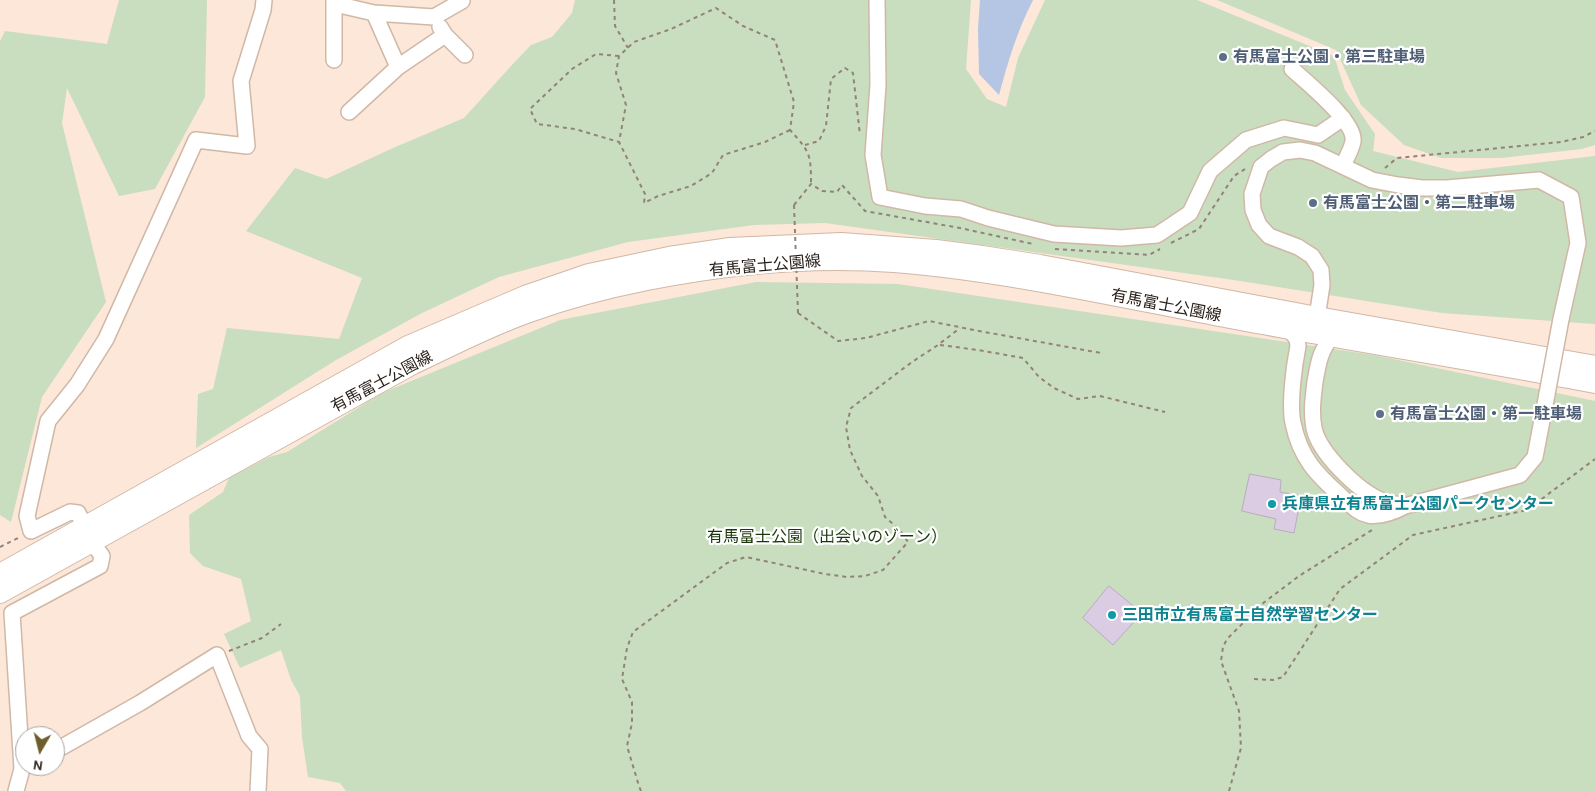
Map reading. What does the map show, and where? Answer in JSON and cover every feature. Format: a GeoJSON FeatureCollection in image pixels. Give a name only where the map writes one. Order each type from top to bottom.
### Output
{"type":"FeatureCollection","features":[{"type":"Feature","properties":{"kind":"main road","name":"有馬富士公園線"},"geometry":{"type":"LineString","coordinates":[[0,593],[88,534],[408,346],[534,293],[589,274],[669,257],[730,248],[841,243],[936,250],[1040,265],[1317,317],[1595,366]]}},
{"type":"Feature","properties":{"kind":"main road","name":"有馬富士公園線"},"geometry":{"type":"LineString","coordinates":[[0,574],[88,534],[413,364],[476,334],[529,312],[593,291],[675,275],[730,267],[786,262],[843,260],[894,262],[978,271],[1332,337],[1595,383]]}},
{"type":"Feature","properties":{"kind":"street"},"geometry":{"type":"LineString","coordinates":[[21,726],[12,613],[100,566],[102,556],[88,534],[78,513],[70,512],[32,531],[27,516],[48,421],[77,385],[106,339],[196,140],[247,146],[241,81],[263,10],[264,0]]}},
{"type":"Feature","properties":{"kind":"street"},"geometry":{"type":"LineString","coordinates":[[334,60],[334,2],[374,13],[434,17],[462,0]]}},
{"type":"Feature","properties":{"kind":"street"},"geometry":{"type":"LineString","coordinates":[[877,0],[878,85],[873,155],[880,197],[925,206],[961,209],[988,218],[1054,234],[1121,238],[1157,235],[1190,213],[1210,171],[1246,140],[1284,128],[1318,135],[1343,118]]}},
{"type":"Feature","properties":{"kind":"street"},"geometry":{"type":"LineString","coordinates":[[374,13],[398,67]]}},
{"type":"Feature","properties":{"kind":"street"},"geometry":{"type":"LineString","coordinates":[[434,17],[445,35],[465,55]]}},
{"type":"Feature","properties":{"kind":"street"},"geometry":{"type":"LineString","coordinates":[[349,112],[398,67],[445,35]]}},
{"type":"Feature","properties":{"kind":"street"},"geometry":{"type":"LineString","coordinates":[[1292,69],[1343,118],[1351,129],[1353,140],[1343,166]]}},
{"type":"Feature","properties":{"kind":"street"},"geometry":{"type":"LineString","coordinates":[[1289,329],[1297,339],[1298,346],[1292,420],[1302,452],[1320,478],[1359,512],[1378,515],[1394,512],[1405,506],[1520,475],[1535,457],[1561,320],[1578,244],[1571,197],[1539,180],[1422,188],[1372,180],[1315,154],[1300,150],[1283,152],[1261,167],[1252,194],[1253,210],[1260,225],[1269,236],[1298,247],[1312,256],[1322,270],[1322,285],[1317,317]]}},
{"type":"Feature","properties":{"kind":"street"},"geometry":{"type":"LineString","coordinates":[[1332,337],[1325,344],[1319,357],[1313,397],[1314,430],[1321,446],[1332,462],[1366,493],[1383,501],[1405,506]]}},
{"type":"Feature","properties":{"kind":"street"},"geometry":{"type":"LineString","coordinates":[[65,745],[140,703],[217,655],[249,736],[260,749],[258,791]]}},
{"type":"Feature","properties":{"kind":"street"},"geometry":{"type":"LineString","coordinates":[[16,791],[22,776]]}},
{"type":"Feature","properties":{"kind":"path"},"geometry":{"type":"LineString","coordinates":[[614,0],[615,26],[628,48]]}},
{"type":"Feature","properties":{"kind":"path"},"geometry":{"type":"LineString","coordinates":[[790,130],[765,142],[723,156],[712,173],[691,186],[658,196],[644,203],[644,194],[619,142],[626,105],[616,73],[619,56],[634,42],[670,29],[716,8],[742,26],[775,40],[794,102],[790,130],[804,146],[811,160],[811,184],[794,205],[798,313],[838,341],[866,338],[929,321],[1101,353]]}},
{"type":"Feature","properties":{"kind":"path"},"geometry":{"type":"LineString","coordinates":[[619,56],[596,54],[572,68],[530,109],[537,124],[575,129],[619,142]]}},
{"type":"Feature","properties":{"kind":"path"},"geometry":{"type":"LineString","coordinates":[[804,146],[819,141],[826,126],[831,78],[845,68],[853,73],[860,138],[873,155]]}},
{"type":"Feature","properties":{"kind":"path"},"geometry":{"type":"LineString","coordinates":[[1372,180],[1397,158],[1561,142],[1583,137],[1595,131]]}},
{"type":"Feature","properties":{"kind":"path"},"geometry":{"type":"LineString","coordinates":[[811,184],[822,191],[837,192],[842,186],[865,211]]}},
{"type":"Feature","properties":{"kind":"path"},"geometry":{"type":"LineString","coordinates":[[642,791],[627,746],[632,723],[632,702],[622,679],[627,648],[633,632],[727,563],[746,558],[848,577],[865,576],[883,570],[908,542],[900,530],[885,517],[878,496],[862,476],[850,450],[846,427],[851,408],[960,328]]}},
{"type":"Feature","properties":{"kind":"path"},"geometry":{"type":"LineString","coordinates":[[938,345],[1023,358],[1039,377],[1054,388],[1078,399],[1100,396],[1165,412]]}},
{"type":"Feature","properties":{"kind":"path"},"geometry":{"type":"LineString","coordinates":[[1254,679],[1272,680],[1283,677],[1340,589],[1413,535],[1526,510],[1595,459]]}},
{"type":"Feature","properties":{"kind":"path"},"geometry":{"type":"LineString","coordinates":[[1228,791],[1241,748],[1239,711],[1221,661],[1223,647],[1227,639],[1262,604],[1299,576],[1378,526]]}},
{"type":"Feature","properties":{"kind":"path"},"geometry":{"type":"LineString","coordinates":[[0,547],[32,531]]}},
{"type":"Feature","properties":{"kind":"path"},"geometry":{"type":"LineString","coordinates":[[217,655],[262,638],[281,624]]}},
{"type":"Feature","properties":{"kind":"green space"},"geometry":{"type":"Polygon","coordinates":[[[119,0],[207,0],[205,97],[155,189],[119,196],[67,88],[62,123],[106,302],[42,397],[11,522],[0,515],[0,41],[5,31],[107,44],[119,0]]]}},
{"type":"Feature","properties":{"kind":"green space"},"geometry":{"type":"Polygon","coordinates":[[[575,0],[971,0],[966,69],[987,99],[1006,107],[1018,58],[1045,0],[1197,0],[1334,56],[1345,90],[1375,134],[1373,151],[1458,172],[1595,156],[1595,324],[1442,313],[1234,280],[825,223],[754,225],[628,242],[499,277],[422,313],[336,360],[196,448],[198,394],[213,389],[227,328],[339,339],[362,278],[246,231],[295,168],[326,179],[464,118],[531,45],[552,37],[572,13],[575,0]]]}},
{"type":"Feature","properties":{"kind":"green space"},"geometry":{"type":"Polygon","coordinates":[[[1217,0],[1595,0],[1595,145],[1582,149],[1501,158],[1441,158],[1404,145],[1361,105],[1336,50],[1217,0]]]}},
{"type":"Feature","properties":{"kind":"green space","name":"有馬富士公園（出会いのゾーン）"},"geometry":{"type":"Polygon","coordinates":[[[756,282],[898,284],[1374,355],[1595,401],[1595,791],[346,791],[340,783],[308,777],[302,737],[300,696],[291,680],[281,650],[240,668],[224,634],[251,621],[241,579],[203,566],[190,553],[189,515],[223,492],[229,478],[269,457],[287,452],[382,393],[560,320],[756,282]]]}},
{"type":"Feature","properties":{"kind":"water"},"geometry":{"type":"Polygon","coordinates":[[[980,0],[1033,0],[1009,59],[999,95],[979,74],[978,29],[980,0]]]}},
{"type":"Feature","properties":{"kind":"building","name":"兵庫県立有馬富士公園パークセンター"},"geometry":{"type":"Polygon","coordinates":[[[1250,474],[1281,480],[1280,492],[1301,496],[1294,533],[1274,529],[1276,519],[1242,511],[1250,474]]]}},
{"type":"Feature","properties":{"kind":"building","name":"三田市立有馬富士自然学習センター"},"geometry":{"type":"Polygon","coordinates":[[[1109,586],[1142,613],[1113,645],[1083,618],[1109,586]]]}},
{"type":"Feature","properties":{"kind":"place","name":"有馬富士公園・第三駐車場"},"geometry":{"type":"Point","coordinates":[1223,57]}},
{"type":"Feature","properties":{"kind":"place","name":"有馬富士公園・第二駐車場"},"geometry":{"type":"Point","coordinates":[1313,203]}},
{"type":"Feature","properties":{"kind":"place","name":"有馬富士公園・第一駐車場"},"geometry":{"type":"Point","coordinates":[1380,414]}},
{"type":"Feature","properties":{"kind":"place","name":"兵庫県立有馬富士公園パークセンター"},"geometry":{"type":"Point","coordinates":[1272,504]}},
{"type":"Feature","properties":{"kind":"place","name":"三田市立有馬富士自然学習センター"},"geometry":{"type":"Point","coordinates":[1112,615]}}]}
